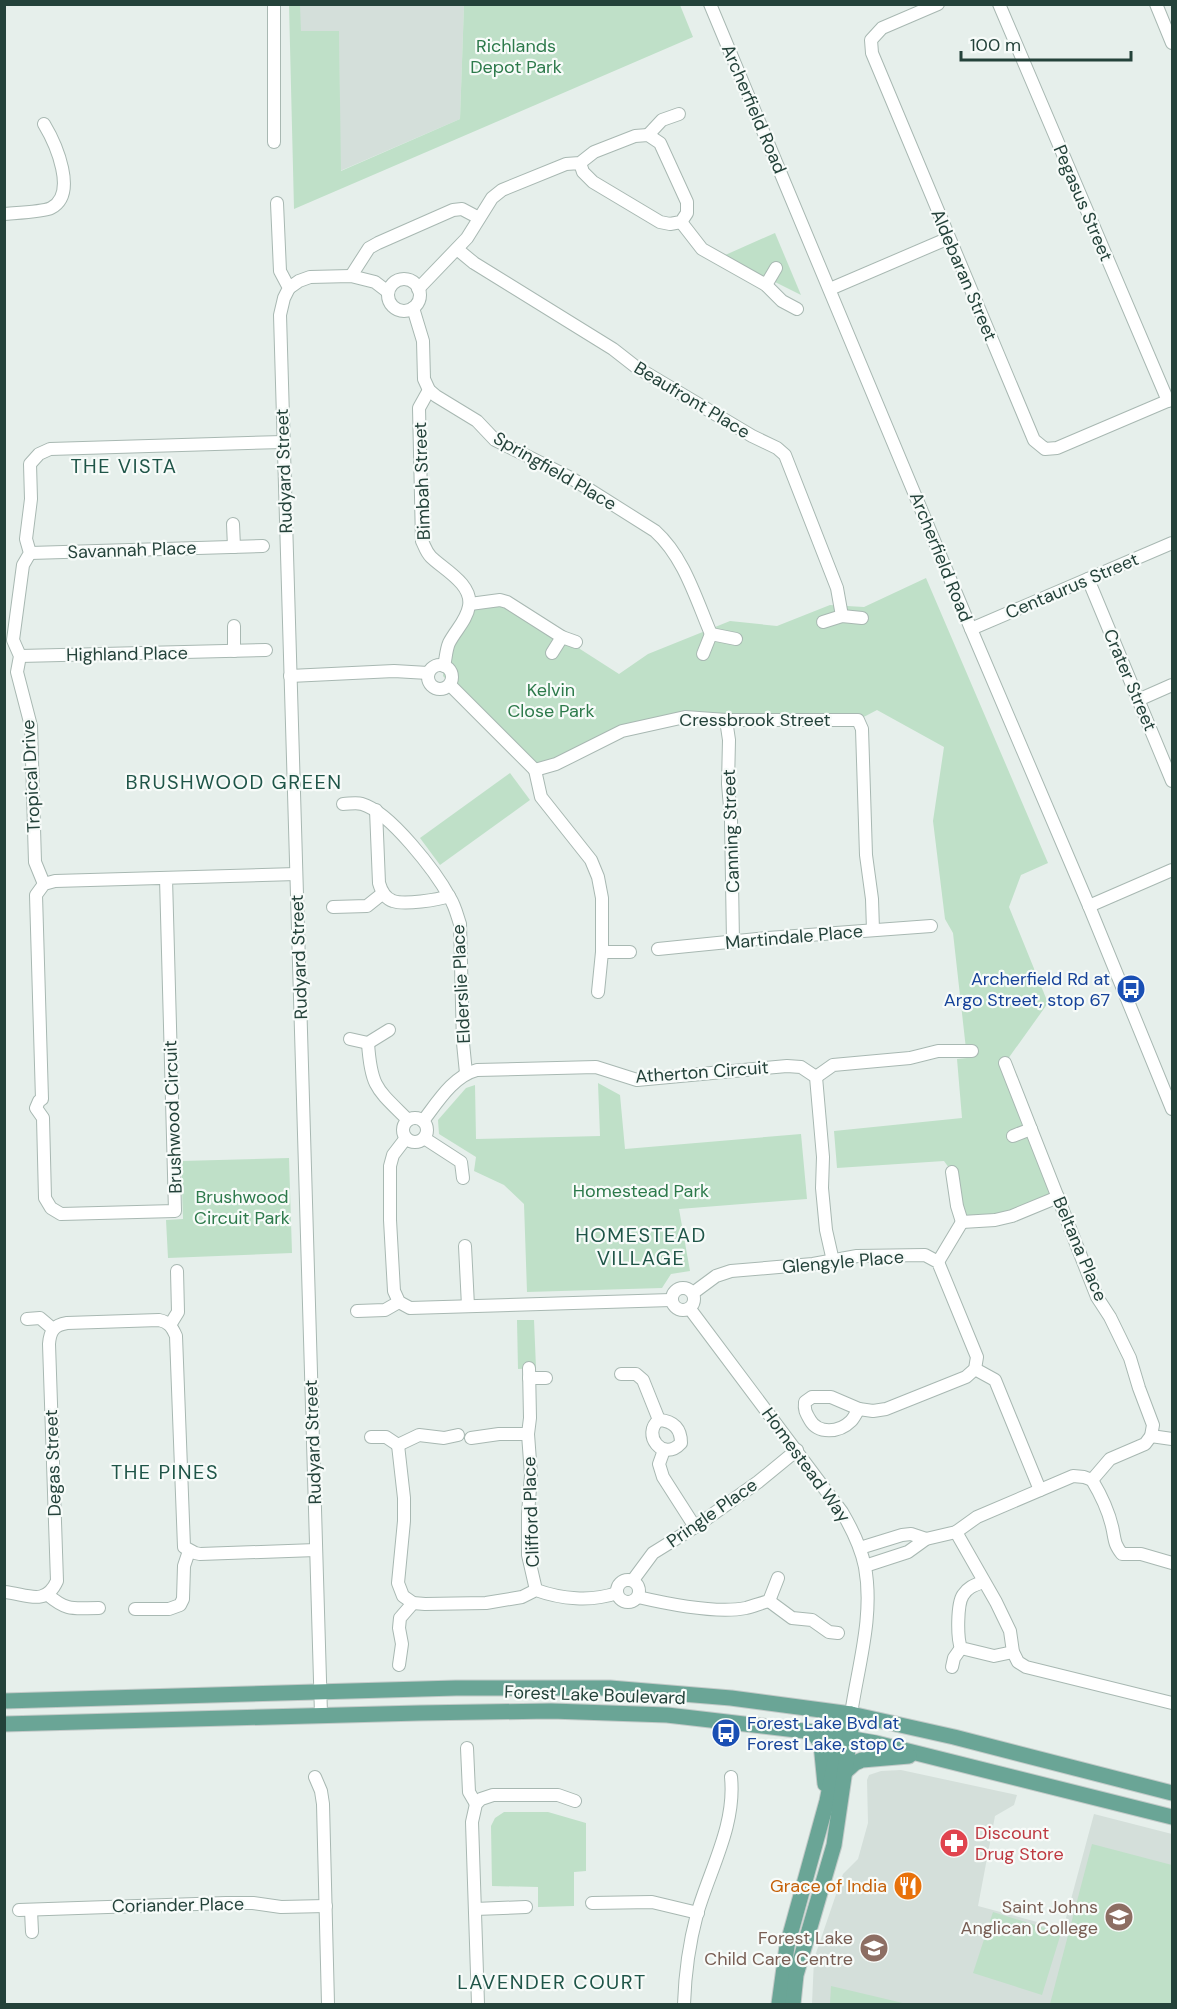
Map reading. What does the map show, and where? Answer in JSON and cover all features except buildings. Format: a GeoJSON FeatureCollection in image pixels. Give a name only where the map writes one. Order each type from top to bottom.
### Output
{"type":"FeatureCollection","features":[{"type":"Feature","properties":{"kind":"main road","name":"Forest Lake Boulevard"},"geometry":{"type":"LineString","coordinates":[[4,1701],[456,1688],[610,1688],[731,1698],[851,1714],[954,1737],[1173,1793]]}},
{"type":"Feature","properties":{"kind":"main road","name":"Forest Lake Boulevard"},"geometry":{"type":"LineString","coordinates":[[4,1724],[321,1714],[551,1711],[709,1719],[845,1737],[927,1754],[1173,1817]]}},
{"type":"Feature","properties":{"kind":"main road"},"geometry":{"type":"LineString","coordinates":[[779,2004],[781,1974],[787,1946],[851,1714]]}},
{"type":"Feature","properties":{"kind":"main road"},"geometry":{"type":"LineString","coordinates":[[813,1732],[822,1749],[827,1802]]}},
{"type":"Feature","properties":{"kind":"main road"},"geometry":{"type":"LineString","coordinates":[[793,2004],[796,1975],[834,1845],[845,1772],[845,1737]]}},
{"type":"Feature","properties":{"kind":"main road"},"geometry":{"type":"LineString","coordinates":[[845,1772],[862,1760],[927,1754]]}},
{"type":"Feature","properties":{"kind":"street"},"geometry":{"type":"LineString","coordinates":[[274,4],[274,142]]}},
{"type":"Feature","properties":{"kind":"street","name":"Archerfield Road"},"geometry":{"type":"LineString","coordinates":[[710,4],[1173,1109]]}},
{"type":"Feature","properties":{"kind":"street","name":"Aldebaran Street"},"geometry":{"type":"LineString","coordinates":[[938,4],[882,28],[872,40],[872,53],[1034,440],[1045,449],[1057,448],[1170,400]]}},
{"type":"Feature","properties":{"kind":"street","name":"Pegasus Street"},"geometry":{"type":"LineString","coordinates":[[999,4],[1170,400]]}},
{"type":"Feature","properties":{"kind":"street"},"geometry":{"type":"LineString","coordinates":[[1156,4],[1172,43]]}},
{"type":"Feature","properties":{"kind":"street"},"geometry":{"type":"LineString","coordinates":[[648,135],[662,120],[679,114]]}},
{"type":"Feature","properties":{"kind":"street"},"geometry":{"type":"LineString","coordinates":[[4,214],[50,208],[62,197],[65,185],[56,143],[44,124]]}},
{"type":"Feature","properties":{"kind":"street"},"geometry":{"type":"LineString","coordinates":[[418,288],[467,238],[492,198],[502,190],[566,164],[580,163],[594,152],[634,136],[648,135],[660,143],[687,202],[687,213],[681,222],[670,224],[660,222],[592,182],[583,172],[580,163]]}},
{"type":"Feature","properties":{"kind":"street"},"geometry":{"type":"LineString","coordinates":[[277,203],[280,271],[290,288],[310,277],[351,276],[375,282],[388,292]]}},
{"type":"Feature","properties":{"kind":"street"},"geometry":{"type":"LineString","coordinates":[[351,276],[369,248],[378,243],[453,210],[462,209],[479,218]]}},
{"type":"Feature","properties":{"kind":"street"},"geometry":{"type":"LineString","coordinates":[[681,222],[702,249],[717,260],[766,285],[782,301],[797,309]]}},
{"type":"Feature","properties":{"kind":"street"},"geometry":{"type":"LineString","coordinates":[[830,289],[949,238]]}},
{"type":"Feature","properties":{"kind":"street","name":"Beaufront Place"},"geometry":{"type":"LineString","coordinates":[[457,249],[474,263],[613,349],[636,367],[752,436],[777,448],[785,455],[837,588],[842,616]]}},
{"type":"Feature","properties":{"kind":"street"},"geometry":{"type":"LineString","coordinates":[[766,285],[776,268]]}},
{"type":"Feature","properties":{"kind":"street"},"geometry":{"type":"LineString","coordinates":[[409,280],[418,288],[419,300],[413,308],[407,311],[395,309],[388,298],[388,292],[396,282],[409,280]]}},
{"type":"Feature","properties":{"kind":"street","name":"Rudyard Street"},"geometry":{"type":"LineString","coordinates":[[290,288],[284,297],[280,315],[321,1714]]}},
{"type":"Feature","properties":{"kind":"street"},"geometry":{"type":"LineString","coordinates":[[413,308],[423,341],[424,379],[429,390]]}},
{"type":"Feature","properties":{"kind":"street","name":"Bimbah Street"},"geometry":{"type":"LineString","coordinates":[[429,390],[419,408],[422,541],[432,558],[455,575],[467,593],[470,604]]}},
{"type":"Feature","properties":{"kind":"street","name":"Springfield Place"},"geometry":{"type":"LineString","coordinates":[[429,390],[477,421],[495,440],[571,478],[655,531],[676,555],[711,634]]}},
{"type":"Feature","properties":{"kind":"street","name":"Tropical Drive"},"geometry":{"type":"LineString","coordinates":[[44,884],[35,862],[31,726],[17,672],[20,656],[13,640],[23,565],[30,553],[26,539],[31,499],[30,464],[39,454],[51,449],[283,442]]}},
{"type":"Feature","properties":{"kind":"street"},"geometry":{"type":"LineString","coordinates":[[233,524],[234,547]]}},
{"type":"Feature","properties":{"kind":"street","name":"Centaurus Street"},"geometry":{"type":"LineString","coordinates":[[971,630],[1173,543]]}},
{"type":"Feature","properties":{"kind":"street","name":"Savannah Place"},"geometry":{"type":"LineString","coordinates":[[30,553],[263,546]]}},
{"type":"Feature","properties":{"kind":"street"},"geometry":{"type":"LineString","coordinates":[[435,578],[444,567]]}},
{"type":"Feature","properties":{"kind":"street","name":"Crater Street"},"geometry":{"type":"LineString","coordinates":[[1088,579],[1173,781]]}},
{"type":"Feature","properties":{"kind":"street"},"geometry":{"type":"LineString","coordinates":[[444,666],[448,644],[467,614],[470,604],[500,600],[507,602],[562,637],[576,642]]}},
{"type":"Feature","properties":{"kind":"street"},"geometry":{"type":"LineString","coordinates":[[823,622],[842,616],[862,618]]}},
{"type":"Feature","properties":{"kind":"street"},"geometry":{"type":"LineString","coordinates":[[234,626],[234,651]]}},
{"type":"Feature","properties":{"kind":"street"},"geometry":{"type":"LineString","coordinates":[[703,654],[711,634],[736,639]]}},
{"type":"Feature","properties":{"kind":"street"},"geometry":{"type":"LineString","coordinates":[[552,652],[562,637]]}},
{"type":"Feature","properties":{"kind":"street","name":"Highland Place"},"geometry":{"type":"LineString","coordinates":[[20,656],[266,650]]}},
{"type":"Feature","properties":{"kind":"street"},"geometry":{"type":"LineString","coordinates":[[435,666],[444,666],[451,671],[450,685],[441,689],[432,687],[428,681],[428,673],[435,666]]}},
{"type":"Feature","properties":{"kind":"street"},"geometry":{"type":"LineString","coordinates":[[290,676],[394,671],[428,673]]}},
{"type":"Feature","properties":{"kind":"street"},"geometry":{"type":"LineString","coordinates":[[450,685],[535,770],[541,797],[591,860],[598,876],[602,898],[602,952],[598,992]]}},
{"type":"Feature","properties":{"kind":"street"},"geometry":{"type":"LineString","coordinates":[[1138,700],[1173,685]]}},
{"type":"Feature","properties":{"kind":"street","name":"Cressbrook Street"},"geometry":{"type":"LineString","coordinates":[[535,770],[555,764],[622,731],[685,717],[726,720],[858,720],[862,729],[866,855],[872,899],[873,930]]}},
{"type":"Feature","properties":{"kind":"street","name":"Canning Street"},"geometry":{"type":"LineString","coordinates":[[726,720],[729,740],[728,784],[731,819],[733,942]]}},
{"type":"Feature","properties":{"kind":"street"},"geometry":{"type":"LineString","coordinates":[[333,907],[367,906],[382,894],[379,883],[376,810],[360,803],[343,804]]}},
{"type":"Feature","properties":{"kind":"street","name":"Elderslie Place"},"geometry":{"type":"LineString","coordinates":[[376,810],[388,819],[411,846],[449,896],[456,909],[460,924],[466,1073]]}},
{"type":"Feature","properties":{"kind":"street"},"geometry":{"type":"LineString","coordinates":[[1089,906],[1173,870]]}},
{"type":"Feature","properties":{"kind":"street"},"geometry":{"type":"LineString","coordinates":[[44,884],[55,881],[296,874]]}},
{"type":"Feature","properties":{"kind":"street","name":"Brushwood Circuit"},"geometry":{"type":"LineString","coordinates":[[44,884],[36,895],[42,1099],[36,1108],[43,1118],[45,1198],[51,1208],[61,1214],[175,1211],[166,878]]}},
{"type":"Feature","properties":{"kind":"street","name":"Elderslie Place"},"geometry":{"type":"LineString","coordinates":[[382,894],[393,901],[434,901],[449,896]]}},
{"type":"Feature","properties":{"kind":"street","name":"Martindale Place"},"geometry":{"type":"LineString","coordinates":[[658,949],[931,926]]}},
{"type":"Feature","properties":{"kind":"street"},"geometry":{"type":"LineString","coordinates":[[602,952],[630,952]]}},
{"type":"Feature","properties":{"kind":"street"},"geometry":{"type":"LineString","coordinates":[[350,1039],[368,1042],[388,1030]]}},
{"type":"Feature","properties":{"kind":"street"},"geometry":{"type":"LineString","coordinates":[[368,1042],[370,1069],[374,1082],[381,1093],[408,1120]]}},
{"type":"Feature","properties":{"kind":"street"},"geometry":{"type":"LineString","coordinates":[[833,1261],[826,1230],[823,1199],[823,1157],[816,1077],[833,1065],[910,1058],[938,1051],[972,1051]]}},
{"type":"Feature","properties":{"kind":"street","name":"Beltana Place"},"geometry":{"type":"LineString","coordinates":[[1005,1062],[1097,1297],[1110,1317],[1130,1358],[1153,1425],[1151,1436]]}},
{"type":"Feature","properties":{"kind":"street","name":"Atherton Circuit"},"geometry":{"type":"LineString","coordinates":[[466,1073],[477,1070],[596,1067],[636,1080],[787,1066],[801,1067],[816,1077]]}},
{"type":"Feature","properties":{"kind":"street"},"geometry":{"type":"LineString","coordinates":[[423,1122],[454,1083],[466,1073]]}},
{"type":"Feature","properties":{"kind":"street"},"geometry":{"type":"LineString","coordinates":[[417,1118],[423,1122],[427,1129],[424,1138],[415,1142],[406,1138],[403,1129],[408,1120],[417,1118]]}},
{"type":"Feature","properties":{"kind":"street"},"geometry":{"type":"LineString","coordinates":[[1013,1136],[1031,1129]]}},
{"type":"Feature","properties":{"kind":"street"},"geometry":{"type":"LineString","coordinates":[[406,1138],[393,1155],[390,1166],[394,1291],[399,1302],[410,1308],[671,1300]]}},
{"type":"Feature","properties":{"kind":"street"},"geometry":{"type":"LineString","coordinates":[[424,1138],[461,1162],[463,1178]]}},
{"type":"Feature","properties":{"kind":"street"},"geometry":{"type":"LineString","coordinates":[[859,1409],[873,1411],[886,1409],[966,1377],[975,1369],[977,1357],[938,1262],[962,1222],[952,1172]]}},
{"type":"Feature","properties":{"kind":"street"},"geometry":{"type":"LineString","coordinates":[[962,1222],[995,1220],[1012,1216],[1058,1197]]}},
{"type":"Feature","properties":{"kind":"street"},"geometry":{"type":"LineString","coordinates":[[465,1246],[468,1306]]}},
{"type":"Feature","properties":{"kind":"street","name":"Glengyle Place"},"geometry":{"type":"LineString","coordinates":[[693,1293],[716,1276],[730,1271],[857,1257],[925,1255],[938,1262]]}},
{"type":"Feature","properties":{"kind":"street"},"geometry":{"type":"LineString","coordinates":[[170,1325],[178,1312],[177,1271]]}},
{"type":"Feature","properties":{"kind":"street"},"geometry":{"type":"LineString","coordinates":[[680,1288],[688,1289],[693,1293],[694,1301],[690,1309],[683,1311],[676,1308],[671,1300],[674,1292],[680,1288]]}},
{"type":"Feature","properties":{"kind":"street"},"geometry":{"type":"LineString","coordinates":[[357,1311],[385,1310],[399,1302]]}},
{"type":"Feature","properties":{"kind":"street","name":"Homestead Way"},"geometry":{"type":"LineString","coordinates":[[690,1309],[842,1512],[860,1548],[868,1586],[867,1616],[851,1714]]}},
{"type":"Feature","properties":{"kind":"street"},"geometry":{"type":"LineString","coordinates":[[27,1319],[40,1318],[53,1329],[67,1323],[159,1320],[170,1325],[176,1336],[184,1547],[200,1554],[316,1550]]}},
{"type":"Feature","properties":{"kind":"street","name":"Degas Street"},"geometry":{"type":"LineString","coordinates":[[48,1594],[57,1581],[49,1344],[53,1329]]}},
{"type":"Feature","properties":{"kind":"street"},"geometry":{"type":"LineString","coordinates":[[975,1369],[995,1380],[1041,1490]]}},
{"type":"Feature","properties":{"kind":"street","name":"Clifford Place"},"geometry":{"type":"LineString","coordinates":[[536,1590],[528,1555],[531,1475],[528,1434],[529,1373],[546,1378]]}},
{"type":"Feature","properties":{"kind":"street"},"geometry":{"type":"LineString","coordinates":[[621,1374],[636,1374],[643,1380],[659,1420]]}},
{"type":"Feature","properties":{"kind":"street"},"geometry":{"type":"LineString","coordinates":[[659,1420],[674,1424],[681,1434],[681,1443],[670,1451],[664,1450],[653,1441],[654,1424],[659,1420]]}},
{"type":"Feature","properties":{"kind":"street","name":"Clifford Place"},"geometry":{"type":"LineString","coordinates":[[471,1438],[500,1434],[528,1434]]}},
{"type":"Feature","properties":{"kind":"street"},"geometry":{"type":"LineString","coordinates":[[398,1444],[419,1435],[444,1438],[458,1435]]}},
{"type":"Feature","properties":{"kind":"street"},"geometry":{"type":"LineString","coordinates":[[1092,1480],[1110,1459],[1145,1444],[1151,1436],[1173,1439]]}},
{"type":"Feature","properties":{"kind":"street"},"geometry":{"type":"LineString","coordinates":[[371,1437],[386,1437],[398,1444]]}},
{"type":"Feature","properties":{"kind":"street"},"geometry":{"type":"LineString","coordinates":[[398,1444],[404,1521],[398,1583],[403,1596],[413,1603],[486,1603],[522,1597],[536,1590],[552,1596],[600,1599],[617,1593]]}},
{"type":"Feature","properties":{"kind":"street"},"geometry":{"type":"LineString","coordinates":[[664,1450],[659,1464],[663,1477],[695,1527]]}},
{"type":"Feature","properties":{"kind":"street","name":"Pringle Place"},"geometry":{"type":"LineString","coordinates":[[633,1580],[653,1553],[695,1527],[758,1482],[796,1450]]}},
{"type":"Feature","properties":{"kind":"street"},"geometry":{"type":"LineString","coordinates":[[865,1566],[908,1552],[926,1539],[956,1532],[977,1517],[1073,1476],[1092,1480],[1113,1531],[1114,1545],[1122,1554],[1141,1554],[1173,1563]]}},
{"type":"Feature","properties":{"kind":"street"},"geometry":{"type":"LineString","coordinates":[[956,1532],[1010,1631],[1013,1652],[1018,1662],[1026,1667],[1173,1703]]}},
{"type":"Feature","properties":{"kind":"street"},"geometry":{"type":"LineString","coordinates":[[860,1548],[902,1535],[911,1534],[926,1539]]}},
{"type":"Feature","properties":{"kind":"street"},"geometry":{"type":"LineString","coordinates":[[135,1610],[169,1609],[180,1605],[183,1599],[183,1566],[189,1551]]}},
{"type":"Feature","properties":{"kind":"street"},"geometry":{"type":"LineString","coordinates":[[769,1601],[778,1578]]}},
{"type":"Feature","properties":{"kind":"street"},"geometry":{"type":"LineString","coordinates":[[638,1597],[638,1586],[633,1580],[628,1579],[621,1582],[616,1589],[621,1600],[628,1602],[638,1597],[725,1610],[746,1608],[769,1601]]}},
{"type":"Feature","properties":{"kind":"street"},"geometry":{"type":"LineString","coordinates":[[961,1648],[958,1640],[961,1597],[968,1588],[983,1582]]}},
{"type":"Feature","properties":{"kind":"street"},"geometry":{"type":"LineString","coordinates":[[4,1592],[40,1598],[48,1594],[61,1606],[99,1608]]}},
{"type":"Feature","properties":{"kind":"street"},"geometry":{"type":"LineString","coordinates":[[769,1601],[792,1618],[812,1620],[829,1632],[838,1633]]}},
{"type":"Feature","properties":{"kind":"street"},"geometry":{"type":"LineString","coordinates":[[399,1665],[402,1644],[400,1618],[413,1603]]}},
{"type":"Feature","properties":{"kind":"street"},"geometry":{"type":"LineString","coordinates":[[961,1648],[994,1656],[1013,1652]]}},
{"type":"Feature","properties":{"kind":"street"},"geometry":{"type":"LineString","coordinates":[[952,1667],[954,1658],[961,1648]]}},
{"type":"Feature","properties":{"kind":"street"},"geometry":{"type":"LineString","coordinates":[[467,1748],[470,1792],[476,1804]]}},
{"type":"Feature","properties":{"kind":"street"},"geometry":{"type":"LineString","coordinates":[[315,1777],[323,1804],[328,2004]]}},
{"type":"Feature","properties":{"kind":"street"},"geometry":{"type":"LineString","coordinates":[[684,2004],[686,1968],[698,1914],[724,1836],[732,1802],[731,1777]]}},
{"type":"Feature","properties":{"kind":"street"},"geometry":{"type":"LineString","coordinates":[[478,2004],[472,1822],[476,1804],[481,1799],[493,1795],[558,1795],[575,1802]]}},
{"type":"Feature","properties":{"kind":"street"},"geometry":{"type":"LineString","coordinates":[[592,1904],[652,1902],[698,1914]]}},
{"type":"Feature","properties":{"kind":"street","name":"Coriander Place"},"geometry":{"type":"LineString","coordinates":[[32,1932],[25,1910],[226,1903],[281,1907],[326,1906]]}},
{"type":"Feature","properties":{"kind":"street"},"geometry":{"type":"LineString","coordinates":[[475,1909],[526,1907]]}},
{"type":"Feature","properties":{"kind":"shaded area"},"geometry":{"type":"Polygon","coordinates":[[[300,5],[464,5],[460,119],[340,171],[339,31],[300,31],[300,5]]]}},
{"type":"Feature","properties":{"kind":"shaded area"},"geometry":{"type":"Polygon","coordinates":[[[901,1770],[1017,1795],[1014,1805],[995,1816],[978,1906],[1063,1929],[1094,1814],[1172,1834],[1172,2004],[812,2004],[814,1959],[843,1874],[858,1859],[868,1823],[867,1780],[869,1775],[881,1771],[901,1770]]]}},
{"type":"Feature","properties":{"kind":"green space","name":"Richlands Depot Park"},"geometry":{"type":"Polygon","coordinates":[[[289,5],[300,5],[301,31],[339,31],[341,171],[460,119],[464,5],[680,5],[693,37],[294,209],[289,5]]]}},
{"type":"Feature","properties":{"kind":"green space"},"geometry":{"type":"Polygon","coordinates":[[[775,233],[801,295],[723,256],[775,233]]]}},
{"type":"Feature","properties":{"kind":"green space","name":"Kelvin Close Park"},"geometry":{"type":"Polygon","coordinates":[[[926,578],[1048,863],[1021,875],[1009,907],[1048,1003],[1005,1063],[1058,1197],[1012,1216],[962,1222],[952,1172],[944,1161],[837,1168],[834,1131],[962,1118],[957,1059],[967,1058],[953,933],[945,919],[933,821],[944,747],[877,710],[858,720],[704,718],[622,731],[535,770],[443,676],[444,666],[470,604],[500,600],[576,642],[580,649],[619,674],[648,654],[730,621],[777,626],[830,605],[864,607],[926,578]]]}},
{"type":"Feature","properties":{"kind":"green space"},"geometry":{"type":"Polygon","coordinates":[[[510,773],[530,800],[440,865],[420,838],[510,773]]]}},
{"type":"Feature","properties":{"kind":"green space","name":"Homestead Park"},"geometry":{"type":"Polygon","coordinates":[[[598,1083],[620,1095],[625,1149],[801,1134],[807,1199],[679,1209],[690,1271],[671,1274],[662,1288],[527,1292],[524,1204],[504,1185],[474,1171],[476,1157],[439,1134],[438,1120],[466,1088],[475,1085],[476,1139],[600,1136],[598,1083]]]}},
{"type":"Feature","properties":{"kind":"green space","name":"Brushwood Circuit Park"},"geometry":{"type":"Polygon","coordinates":[[[289,1158],[292,1253],[168,1258],[166,1220],[183,1219],[181,1161],[289,1158]]]}},
{"type":"Feature","properties":{"kind":"green space"},"geometry":{"type":"Polygon","coordinates":[[[517,1320],[534,1320],[536,1368],[518,1369],[517,1320]]]}},
{"type":"Feature","properties":{"kind":"green space"},"geometry":{"type":"Polygon","coordinates":[[[504,1812],[548,1812],[586,1823],[586,1871],[574,1872],[574,1906],[538,1907],[538,1887],[492,1886],[491,1826],[495,1818],[504,1812]]]}},
{"type":"Feature","properties":{"kind":"green space"},"geometry":{"type":"Polygon","coordinates":[[[1092,1844],[1172,1865],[1172,2004],[1050,2004],[1092,1844]]]}},
{"type":"Feature","properties":{"kind":"green space"},"geometry":{"type":"Polygon","coordinates":[[[993,1912],[1061,1933],[1042,1995],[973,1973],[993,1912]]]}},
{"type":"Feature","properties":{"kind":"green space"},"geometry":{"type":"Polygon","coordinates":[[[831,1986],[907,2004],[830,2004],[831,1986]]]}},
{"type":"Feature","properties":{"kind":"place","name":"Archerfield Rd at Argo Street, stop 67"},"geometry":{"type":"Point","coordinates":[1131,989]}},
{"type":"Feature","properties":{"kind":"place","name":"Forest Lake Bvd at Forest Lake, stop C"},"geometry":{"type":"Point","coordinates":[726,1733]}},
{"type":"Feature","properties":{"kind":"place","name":"Discount Drug Store"},"geometry":{"type":"Point","coordinates":[954,1843]}},
{"type":"Feature","properties":{"kind":"place","name":"Grace of India"},"geometry":{"type":"Point","coordinates":[908,1886]}},
{"type":"Feature","properties":{"kind":"place","name":"Saint Johns Anglican College"},"geometry":{"type":"Point","coordinates":[1119,1917]}},
{"type":"Feature","properties":{"kind":"place","name":"Forest Lake Child Care Centre"},"geometry":{"type":"Point","coordinates":[874,1948]}},
{"type":"Feature","properties":{"kind":"district","name":"THE VISTA"},"geometry":{"type":"Point","coordinates":[124,466]}},
{"type":"Feature","properties":{"kind":"district","name":"BRUSHWOOD GREEN"},"geometry":{"type":"Point","coordinates":[234,782]}},
{"type":"Feature","properties":{"kind":"district","name":"HOMESTEAD VILLAGE"},"geometry":{"type":"Point","coordinates":[641,1246]}},
{"type":"Feature","properties":{"kind":"district","name":"THE PINES"},"geometry":{"type":"Point","coordinates":[165,1472]}},
{"type":"Feature","properties":{"kind":"district","name":"LAVENDER COURT"},"geometry":{"type":"Point","coordinates":[552,1982]}}]}
